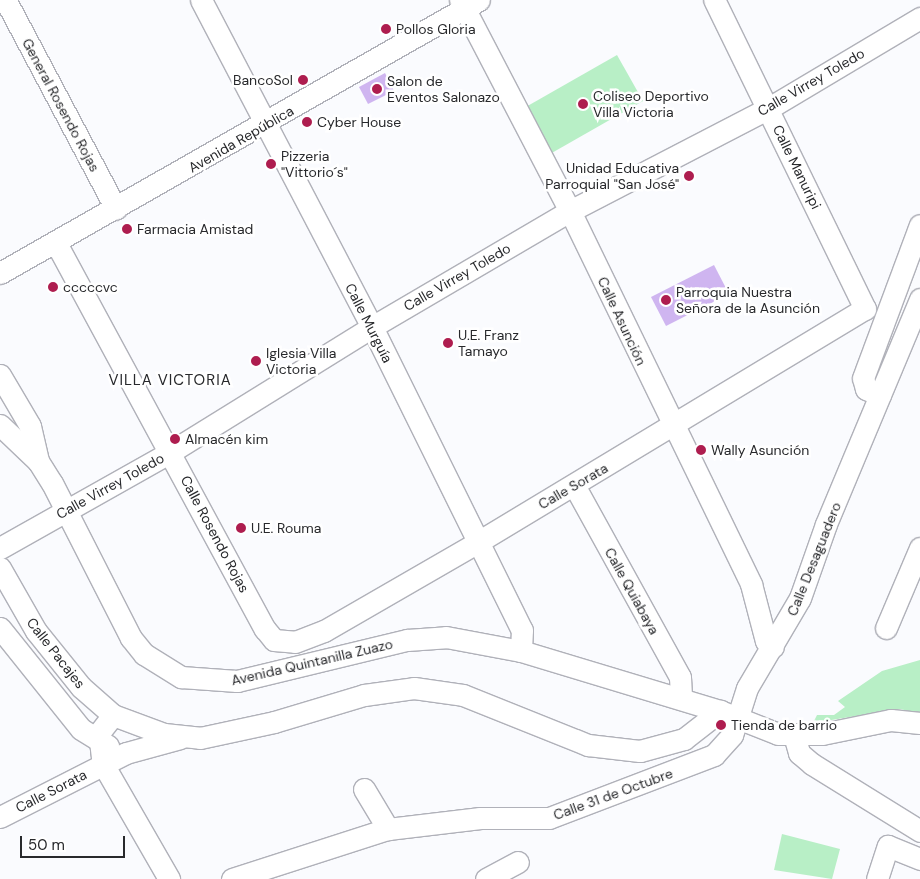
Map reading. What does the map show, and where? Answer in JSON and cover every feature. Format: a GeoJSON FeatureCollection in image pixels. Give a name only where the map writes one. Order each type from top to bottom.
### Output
{"type":"FeatureCollection","features":[{"type":"Feature","properties":{"kind":"street","name":"Calle Murguía"},"geometry":{"type":"LineString","coordinates":[[201,0],[372,327],[522,630],[521,651]]}},
{"type":"Feature","properties":{"kind":"street","name":"General Rosendo Rojas"},"geometry":{"type":"LineString","coordinates":[[6,1],[116,209]]}},
{"type":"Feature","properties":{"kind":"street","name":"Calle Manuripi"},"geometry":{"type":"LineString","coordinates":[[718,1],[865,309]]}},
{"type":"Feature","properties":{"kind":"street","name":"Avenida República"},"geometry":{"type":"LineString","coordinates":[[0,273],[266,125],[468,3]]}},
{"type":"Feature","properties":{"kind":"street","name":"Calle Asunción"},"geometry":{"type":"LineString","coordinates":[[468,3],[570,211],[673,428],[751,584],[766,641],[772,647]]}},
{"type":"Feature","properties":{"kind":"street","name":"Calle Virrey Toledo"},"geometry":{"type":"LineString","coordinates":[[0,548],[172,452],[372,327],[570,211],[769,108],[920,18]]}},
{"type":"Feature","properties":{"kind":"street"},"geometry":{"type":"LineString","coordinates":[[880,395],[866,389],[863,378],[920,226]]}},
{"type":"Feature","properties":{"kind":"street","name":"Calle Rosendo Rojas"},"geometry":{"type":"LineString","coordinates":[[56,243],[274,640]]}},
{"type":"Feature","properties":{"kind":"street","name":"Calle Desaguadero"},"geometry":{"type":"LineString","coordinates":[[728,714],[747,688],[800,598],[880,395],[920,300]]}},
{"type":"Feature","properties":{"kind":"street","name":"Calle Sorata"},"geometry":{"type":"LineString","coordinates":[[274,640],[295,642],[324,631],[673,428],[865,309]]}},
{"type":"Feature","properties":{"kind":"street"},"geometry":{"type":"LineString","coordinates":[[0,375],[30,426],[38,461]]}},
{"type":"Feature","properties":{"kind":"street","name":"Avenida Quintanilla Zuazo"},"geometry":{"type":"LineString","coordinates":[[0,425],[38,461],[68,510],[131,638],[144,654],[181,677],[237,681],[428,638],[485,642],[681,699],[794,735]]}},
{"type":"Feature","properties":{"kind":"street","name":"Calle Quiabaya"},"geometry":{"type":"LineString","coordinates":[[574,485],[680,677],[681,699]]}},
{"type":"Feature","properties":{"kind":"street"},"geometry":{"type":"LineString","coordinates":[[886,628],[920,548]]}},
{"type":"Feature","properties":{"kind":"street","name":"Calle Pacajes"},"geometry":{"type":"LineString","coordinates":[[0,568],[36,631],[81,688],[122,719],[185,737]]}},
{"type":"Feature","properties":{"kind":"street","name":"Calle Pacajes"},"geometry":{"type":"LineString","coordinates":[[0,628],[82,729],[99,742],[126,753]]}},
{"type":"Feature","properties":{"kind":"street"},"geometry":{"type":"LineString","coordinates":[[126,753],[185,737],[237,731],[364,695],[414,688],[463,695],[567,738],[615,749],[640,751],[684,739],[728,714]]}},
{"type":"Feature","properties":{"kind":"street","name":"Calle 31 de Octubre"},"geometry":{"type":"LineString","coordinates":[[232,879],[388,829],[480,818],[548,818],[714,755],[732,735],[728,714]]}},
{"type":"Feature","properties":{"kind":"street"},"geometry":{"type":"LineString","coordinates":[[99,742],[99,733],[122,719],[133,734],[126,753]]}},
{"type":"Feature","properties":{"kind":"street"},"geometry":{"type":"LineString","coordinates":[[920,722],[891,720],[794,735],[799,753],[812,764],[920,832]]}},
{"type":"Feature","properties":{"kind":"street","name":"Calle Sorata"},"geometry":{"type":"LineString","coordinates":[[99,742],[102,764]]}},
{"type":"Feature","properties":{"kind":"street","name":"Calle Sorata"},"geometry":{"type":"LineString","coordinates":[[0,816],[126,753]]}},
{"type":"Feature","properties":{"kind":"street"},"geometry":{"type":"LineString","coordinates":[[102,764],[168,879]]}},
{"type":"Feature","properties":{"kind":"street"},"geometry":{"type":"LineString","coordinates":[[364,789],[388,829]]}},
{"type":"Feature","properties":{"kind":"street"},"geometry":{"type":"LineString","coordinates":[[877,879],[888,846],[920,859]]}},
{"type":"Feature","properties":{"kind":"street"},"geometry":{"type":"LineString","coordinates":[[486,879],[518,862]]}},
{"type":"Feature","properties":{"kind":"green space","name":"Coliseo Deportivo Villa Victoria"},"geometry":{"type":"Polygon","coordinates":[[[617,55],[643,101],[550,154],[524,108],[617,55]]]}},
{"type":"Feature","properties":{"kind":"green space"},"geometry":{"type":"Polygon","coordinates":[[[920,660],[920,713],[899,709],[813,723],[817,715],[834,715],[845,707],[838,701],[882,671],[920,660]]]}},
{"type":"Feature","properties":{"kind":"green space"},"geometry":{"type":"Polygon","coordinates":[[[782,834],[840,849],[832,879],[774,870],[782,834]]]}},
{"type":"Feature","properties":{"kind":"building","name":"Salon de Eventos Salonazo"},"geometry":{"type":"Polygon","coordinates":[[[385,73],[394,91],[368,104],[359,87],[385,73]]]}},
{"type":"Feature","properties":{"kind":"building"},"geometry":{"type":"Polygon","coordinates":[[[714,265],[729,294],[666,326],[651,297],[714,265]]]}},
{"type":"Feature","properties":{"kind":"place","name":"Pollos Gloria"},"geometry":{"type":"Point","coordinates":[386,29]}},
{"type":"Feature","properties":{"kind":"place","name":"BancoSol"},"geometry":{"type":"Point","coordinates":[303,80]}},
{"type":"Feature","properties":{"kind":"place","name":"Salon de Eventos Salonazo"},"geometry":{"type":"Point","coordinates":[377,89]}},
{"type":"Feature","properties":{"kind":"place","name":"Coliseo Deportivo Villa Victoria"},"geometry":{"type":"Point","coordinates":[583,104]}},
{"type":"Feature","properties":{"kind":"place","name":"Cyber House"},"geometry":{"type":"Point","coordinates":[307,122]}},
{"type":"Feature","properties":{"kind":"place","name":"Pizzeria \"Vittorio´s\""},"geometry":{"type":"Point","coordinates":[271,164]}},
{"type":"Feature","properties":{"kind":"place","name":"Unidad Educativa Parroquial \"San José\""},"geometry":{"type":"Point","coordinates":[689,176]}},
{"type":"Feature","properties":{"kind":"place","name":"Farmacia Amistad"},"geometry":{"type":"Point","coordinates":[127,229]}},
{"type":"Feature","properties":{"kind":"place","name":"cccccvc"},"geometry":{"type":"Point","coordinates":[53,287]}},
{"type":"Feature","properties":{"kind":"place","name":"Parroquia Nuestra Señora de la Asunción"},"geometry":{"type":"Point","coordinates":[666,300]}},
{"type":"Feature","properties":{"kind":"place","name":"U.E. Franz Tamayo"},"geometry":{"type":"Point","coordinates":[448,343]}},
{"type":"Feature","properties":{"kind":"place","name":"Iglesia Villa Victoria"},"geometry":{"type":"Point","coordinates":[256,361]}},
{"type":"Feature","properties":{"kind":"place","name":"Almacén kim"},"geometry":{"type":"Point","coordinates":[175,439]}},
{"type":"Feature","properties":{"kind":"place","name":"Wally Asunción"},"geometry":{"type":"Point","coordinates":[701,450]}},
{"type":"Feature","properties":{"kind":"place","name":"U.E. Rouma"},"geometry":{"type":"Point","coordinates":[241,528]}},
{"type":"Feature","properties":{"kind":"place","name":"Tienda de barrio"},"geometry":{"type":"Point","coordinates":[721,725]}},
{"type":"Feature","properties":{"kind":"district","name":"VILLA VICTORIA"},"geometry":{"type":"Point","coordinates":[170,381]}}]}
